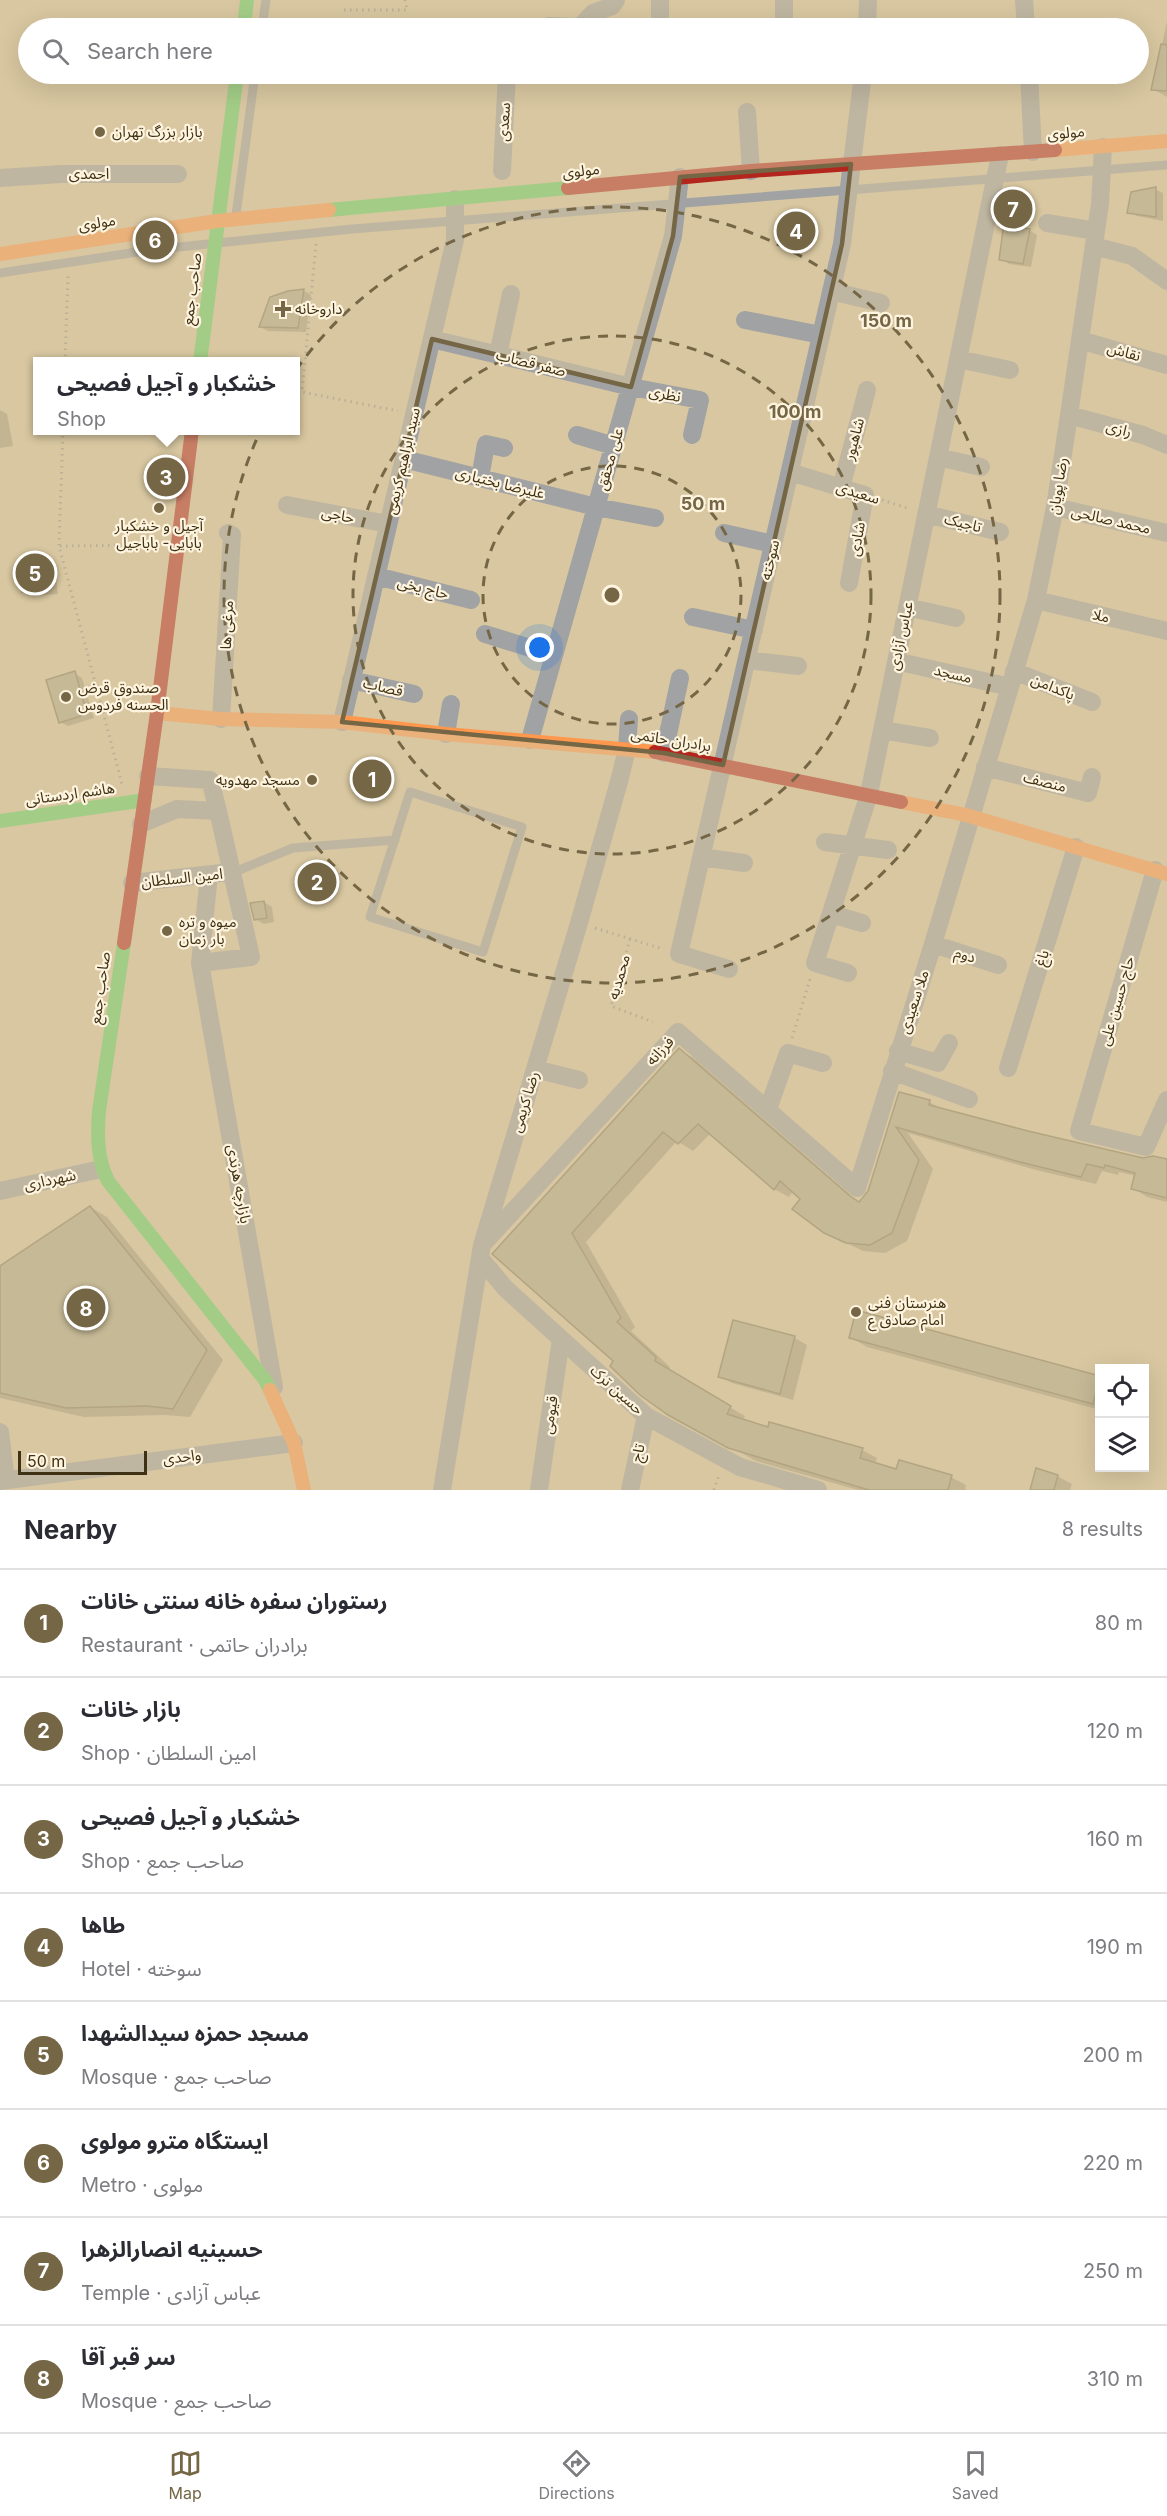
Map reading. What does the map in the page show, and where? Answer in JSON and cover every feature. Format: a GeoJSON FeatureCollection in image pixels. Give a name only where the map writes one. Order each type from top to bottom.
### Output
{"type":"FeatureCollection","features":[{"type":"Feature","properties":{"kind":"main road"},"geometry":{"type":"LineString","coordinates":[[245,18],[248,0]]}},
{"type":"Feature","properties":{"kind":"main road","name":"صاحب جمع"},"geometry":{"type":"LineString","coordinates":[[201,357],[236,84]]}},
{"type":"Feature","properties":{"kind":"main road","name":"مولوی"},"geometry":{"type":"LineString","coordinates":[[0,254],[236,219],[751,171],[1033,153],[1167,141]]}},
{"type":"Feature","properties":{"kind":"main road","name":"صاحب جمع"},"geometry":{"type":"LineString","coordinates":[[191,435],[157,713],[99,1111],[98,1150],[101,1169],[108,1181],[265,1380],[294,1443],[304,1490]]}},
{"type":"Feature","properties":{"kind":"main road","name":"برادران حاتمی"},"geometry":{"type":"LineString","coordinates":[[157,713],[221,719],[342,722],[446,734],[664,753],[971,817],[1161,872]]}},
{"type":"Feature","properties":{"kind":"main road","name":"هاشم اردستانی"},"geometry":{"type":"LineString","coordinates":[[0,821],[145,800]]}},
{"type":"Feature","properties":{"kind":"street"},"geometry":{"type":"LineString","coordinates":[[588,18],[592,13],[612,6],[616,0]]}},
{"type":"Feature","properties":{"kind":"street"},"geometry":{"type":"LineString","coordinates":[[660,0],[660,18]]}},
{"type":"Feature","properties":{"kind":"street"},"geometry":{"type":"LineString","coordinates":[[784,0],[784,18]]}},
{"type":"Feature","properties":{"kind":"street"},"geometry":{"type":"LineString","coordinates":[[867,18],[868,0]]}},
{"type":"Feature","properties":{"kind":"street"},"geometry":{"type":"LineString","coordinates":[[1024,0],[1025,18]]}},
{"type":"Feature","properties":{"kind":"street","name":"سعدی"},"geometry":{"type":"LineString","coordinates":[[502,171],[506,84]]}},
{"type":"Feature","properties":{"kind":"street","name":"سوخته"},"geometry":{"type":"LineString","coordinates":[[679,954],[842,244],[862,84]]}},
{"type":"Feature","properties":{"kind":"street"},"geometry":{"type":"LineString","coordinates":[[1030,84],[1033,153]]}},
{"type":"Feature","properties":{"kind":"street"},"geometry":{"type":"LineString","coordinates":[[747,112],[751,171]]}},
{"type":"Feature","properties":{"kind":"street","name":"رضا پویان"},"geometry":{"type":"LineString","coordinates":[[971,817],[1036,600],[1055,507],[1095,239],[1103,147]]}},
{"type":"Feature","properties":{"kind":"street","name":"عباس آزادی"},"geometry":{"type":"LineString","coordinates":[[815,963],[869,794],[1000,155]]}},
{"type":"Feature","properties":{"kind":"street","name":"احمدی"},"geometry":{"type":"LineString","coordinates":[[0,178],[61,174],[178,174]]}},
{"type":"Feature","properties":{"kind":"street","name":"علی محقق"},"geometry":{"type":"LineString","coordinates":[[530,740],[673,236],[680,177]]}},
{"type":"Feature","properties":{"kind":"street","name":"سید ابراهیم کریمی"},"geometry":{"type":"LineString","coordinates":[[342,722],[455,240],[455,199]]}},
{"type":"Feature","properties":{"kind":"street"},"geometry":{"type":"LineString","coordinates":[[1047,223],[1095,239],[1132,256],[1167,281]]}},
{"type":"Feature","properties":{"kind":"street"},"geometry":{"type":"LineString","coordinates":[[831,291],[881,303]]}},
{"type":"Feature","properties":{"kind":"street"},"geometry":{"type":"LineString","coordinates":[[498,355],[511,294]]}},
{"type":"Feature","properties":{"kind":"street"},"geometry":{"type":"LineString","coordinates":[[745,320],[821,335]]}},
{"type":"Feature","properties":{"kind":"street","name":"صفر قصاب"},"geometry":{"type":"LineString","coordinates":[[432,339],[631,387]]}},
{"type":"Feature","properties":{"kind":"street","name":"نقاش"},"geometry":{"type":"LineString","coordinates":[[1080,340],[1167,365]]}},
{"type":"Feature","properties":{"kind":"street"},"geometry":{"type":"LineString","coordinates":[[958,360],[1010,370]]}},
{"type":"Feature","properties":{"kind":"street","name":"نظری"},"geometry":{"type":"LineString","coordinates":[[631,387],[700,400],[692,435]]}},
{"type":"Feature","properties":{"kind":"street","name":"شاهپور"},"geometry":{"type":"LineString","coordinates":[[841,488],[867,390]]}},
{"type":"Feature","properties":{"kind":"street","name":"رازی"},"geometry":{"type":"LineString","coordinates":[[1069,415],[1143,435],[1167,445]]}},
{"type":"Feature","properties":{"kind":"street"},"geometry":{"type":"LineString","coordinates":[[577,435],[614,446]]}},
{"type":"Feature","properties":{"kind":"street"},"geometry":{"type":"LineString","coordinates":[[480,478],[486,444],[504,448]]}},
{"type":"Feature","properties":{"kind":"street"},"geometry":{"type":"LineString","coordinates":[[938,457],[981,467]]}},
{"type":"Feature","properties":{"kind":"street","name":"علیرضا بختیاری"},"geometry":{"type":"LineString","coordinates":[[404,459],[596,507],[655,518]]}},
{"type":"Feature","properties":{"kind":"street","name":"سعیدی"},"geometry":{"type":"LineString","coordinates":[[790,472],[865,495]]}},
{"type":"Feature","properties":{"kind":"street","name":"شادی"},"geometry":{"type":"LineString","coordinates":[[849,583],[865,495]]}},
{"type":"Feature","properties":{"kind":"street","name":"حاجی"},"geometry":{"type":"LineString","coordinates":[[288,505],[388,524]]}},
{"type":"Feature","properties":{"kind":"street","name":"محمد صالحی"},"geometry":{"type":"LineString","coordinates":[[1055,507],[1167,533]]}},
{"type":"Feature","properties":{"kind":"street","name":"تاجیک"},"geometry":{"type":"LineString","coordinates":[[926,514],[1000,532]]}},
{"type":"Feature","properties":{"kind":"street"},"geometry":{"type":"LineString","coordinates":[[724,533],[773,544]]}},
{"type":"Feature","properties":{"kind":"street","name":"مرغی ها"},"geometry":{"type":"LineString","coordinates":[[221,719],[232,536],[228,534]]}},
{"type":"Feature","properties":{"kind":"street","name":"حاج یخی"},"geometry":{"type":"LineString","coordinates":[[376,576],[471,600]]}},
{"type":"Feature","properties":{"kind":"street","name":"ملا"},"geometry":{"type":"LineString","coordinates":[[1036,600],[1167,631]]}},
{"type":"Feature","properties":{"kind":"street"},"geometry":{"type":"LineString","coordinates":[[907,607],[956,618]]}},
{"type":"Feature","properties":{"kind":"street"},"geometry":{"type":"LineString","coordinates":[[693,617],[754,630]]}},
{"type":"Feature","properties":{"kind":"street"},"geometry":{"type":"LineString","coordinates":[[485,634],[553,655]]}},
{"type":"Feature","properties":{"kind":"street"},"geometry":{"type":"LineString","coordinates":[[747,660],[798,666]]}},
{"type":"Feature","properties":{"kind":"street","name":"مسجد"},"geometry":{"type":"LineString","coordinates":[[896,661],[1012,679]]}},
{"type":"Feature","properties":{"kind":"street"},"geometry":{"type":"LineString","coordinates":[[664,753],[680,678]]}},
{"type":"Feature","properties":{"kind":"street","name":"پاکدامن"},"geometry":{"type":"LineString","coordinates":[[1012,679],[1092,702]]}},
{"type":"Feature","properties":{"kind":"street","name":"قصاب"},"geometry":{"type":"LineString","coordinates":[[351,680],[414,694]]}},
{"type":"Feature","properties":{"kind":"street"},"geometry":{"type":"LineString","coordinates":[[446,734],[451,704]]}},
{"type":"Feature","properties":{"kind":"street","name":"رضا کریمی"},"geometry":{"type":"LineString","coordinates":[[442,1490],[481,1252],[579,923],[627,749],[629,719]]}},
{"type":"Feature","properties":{"kind":"street"},"geometry":{"type":"LineString","coordinates":[[882,730],[930,738]]}},
{"type":"Feature","properties":{"kind":"street","name":"منصف"},"geometry":{"type":"LineString","coordinates":[[985,767],[1088,793],[1092,777]]}},
{"type":"Feature","properties":{"kind":"street"},"geometry":{"type":"LineString","coordinates":[[148,776],[210,780],[251,957],[200,963]]}},
{"type":"Feature","properties":{"kind":"street"},"geometry":{"type":"LineString","coordinates":[[141,824],[177,809],[218,811]]}},
{"type":"Feature","properties":{"kind":"street","name":"ملا سعیدی"},"geometry":{"type":"LineString","coordinates":[[857,1188],[971,817]]}},
{"type":"Feature","properties":{"kind":"street"},"geometry":{"type":"LineString","coordinates":[[825,842],[888,850]]}},
{"type":"Feature","properties":{"kind":"street","name":"باغ"},"geometry":{"type":"LineString","coordinates":[[1008,1068],[1076,847]]}},
{"type":"Feature","properties":{"kind":"street"},"geometry":{"type":"LineString","coordinates":[[701,857],[744,863]]}},
{"type":"Feature","properties":{"kind":"street","name":"حاج حسین علی"},"geometry":{"type":"LineString","coordinates":[[1161,872],[1079,1131],[1146,1147],[1167,1100]]}},
{"type":"Feature","properties":{"kind":"street","name":"امین السلطان"},"geometry":{"type":"LineString","coordinates":[[132,883],[232,873]]}},
{"type":"Feature","properties":{"kind":"street","name":"بازارچه هرندی"},"geometry":{"type":"LineString","coordinates":[[209,874],[200,963],[277,1404]]}},
{"type":"Feature","properties":{"kind":"street"},"geometry":{"type":"LineString","coordinates":[[831,914],[862,923]]}},
{"type":"Feature","properties":{"kind":"street","name":"دوم"},"geometry":{"type":"LineString","coordinates":[[933,944],[998,965]]}},
{"type":"Feature","properties":{"kind":"street"},"geometry":{"type":"LineString","coordinates":[[679,954],[729,969]]}},
{"type":"Feature","properties":{"kind":"street"},"geometry":{"type":"LineString","coordinates":[[815,963],[848,973]]}},
{"type":"Feature","properties":{"kind":"street","name":"فرزانه"},"geometry":{"type":"LineString","coordinates":[[481,1252],[678,1032],[768,1108],[857,1188]]}},
{"type":"Feature","properties":{"kind":"street"},"geometry":{"type":"LineString","coordinates":[[898,1051],[938,1063],[949,1043]]}},
{"type":"Feature","properties":{"kind":"street"},"geometry":{"type":"LineString","coordinates":[[768,1108],[788,1053],[823,1064]]}},
{"type":"Feature","properties":{"kind":"street"},"geometry":{"type":"LineString","coordinates":[[535,1069],[579,1080]]}},
{"type":"Feature","properties":{"kind":"street"},"geometry":{"type":"LineString","coordinates":[[892,1071],[969,1099]]}},
{"type":"Feature","properties":{"kind":"street","name":"شهرداری"},"geometry":{"type":"LineString","coordinates":[[0,1191],[101,1169]]}},
{"type":"Feature","properties":{"kind":"street","name":"حسین ترک"},"geometry":{"type":"LineString","coordinates":[[481,1252],[506,1288],[646,1416],[740,1467],[761,1482],[818,1490]]}},
{"type":"Feature","properties":{"kind":"street","name":"قیومی"},"geometry":{"type":"LineString","coordinates":[[539,1490],[561,1339]]}},
{"type":"Feature","properties":{"kind":"street","name":"تاج"},"geometry":{"type":"LineString","coordinates":[[630,1490],[646,1416]]}},
{"type":"Feature","properties":{"kind":"street"},"geometry":{"type":"LineString","coordinates":[[0,1432],[3,1481]]}},
{"type":"Feature","properties":{"kind":"street","name":"واحدی"},"geometry":{"type":"LineString","coordinates":[[3,1481],[294,1443]]}},
{"type":"Feature","properties":{"kind":"lane"},"geometry":{"type":"LineString","coordinates":[[263,18],[266,0]]}},
{"type":"Feature","properties":{"kind":"lane"},"geometry":{"type":"LineString","coordinates":[[235,242],[254,84]]}},
{"type":"Feature","properties":{"kind":"lane"},"geometry":{"type":"LineString","coordinates":[[0,273],[150,250],[316,233],[1167,165]]}},
{"type":"Feature","properties":{"kind":"lane"},"geometry":{"type":"LineString","coordinates":[[410,792],[522,827],[483,952],[370,917],[395,840],[410,792]]}},
{"type":"Feature","properties":{"kind":"lane"},"geometry":{"type":"LineString","coordinates":[[232,873],[293,848],[395,840]]}},
{"type":"Feature","properties":{"kind":"path"},"geometry":{"type":"LineString","coordinates":[[344,10],[407,10],[405,0]]}},
{"type":"Feature","properties":{"kind":"path"},"geometry":{"type":"LineString","coordinates":[[316,233],[303,392],[414,414]]}},
{"type":"Feature","properties":{"kind":"path"},"geometry":{"type":"LineString","coordinates":[[65,357],[68,262]]}},
{"type":"Feature","properties":{"kind":"path"},"geometry":{"type":"LineString","coordinates":[[63,435],[59,546],[127,803]]}},
{"type":"Feature","properties":{"kind":"path","name":"سعیدی"},"geometry":{"type":"LineString","coordinates":[[865,495],[926,514]]}},
{"type":"Feature","properties":{"kind":"path"},"geometry":{"type":"LineString","coordinates":[[59,546],[178,545]]}},
{"type":"Feature","properties":{"kind":"path","name":"محمدیه"},"geometry":{"type":"LineString","coordinates":[[579,923],[679,954]]}},
{"type":"Feature","properties":{"kind":"path","name":"محمدیه"},"geometry":{"type":"LineString","coordinates":[[630,939],[610,1006],[653,1022]]}},
{"type":"Feature","properties":{"kind":"path"},"geometry":{"type":"LineString","coordinates":[[788,1053],[815,963]]}},
{"type":"Feature","properties":{"kind":"highlighted area"},"geometry":{"type":"Polygon","coordinates":[[[851,164],[842,244],[723,765],[664,753],[342,722],[432,339],[631,387],[673,236],[680,177],[851,164]]]}},
{"type":"Feature","properties":{"kind":"building"},"geometry":{"type":"Polygon","coordinates":[[[1161,44],[1167,45],[1167,91],[1151,90],[1161,44]]]}},
{"type":"Feature","properties":{"kind":"building"},"geometry":{"type":"Polygon","coordinates":[[[1156,187],[1156,217],[1127,213],[1131,192],[1156,187]]]}},
{"type":"Feature","properties":{"kind":"building"},"geometry":{"type":"Polygon","coordinates":[[[1004,223],[1030,229],[1023,264],[999,260],[1004,223]]]}},
{"type":"Feature","properties":{"kind":"building","name":"داروخانه"},"geometry":{"type":"Polygon","coordinates":[[[304,289],[298,328],[259,327],[270,297],[304,289]]]}},
{"type":"Feature","properties":{"kind":"building"},"geometry":{"type":"Polygon","coordinates":[[[23,555],[46,556],[50,590],[22,592],[23,555]]]}},
{"type":"Feature","properties":{"kind":"building","name":"صندوق قرض الحسنه فردوس"},"geometry":{"type":"Polygon","coordinates":[[[75,671],[87,714],[59,723],[46,680],[75,671]]]}},
{"type":"Feature","properties":{"kind":"building"},"geometry":{"type":"Polygon","coordinates":[[[264,901],[267,918],[254,920],[250,903],[264,901]]]}},
{"type":"Feature","properties":{"kind":"building"},"geometry":{"type":"Polygon","coordinates":[[[679,1048],[859,1202],[868,1191],[899,1092],[930,1100],[929,1105],[1028,1131],[1143,1158],[1153,1156],[1167,1159],[1167,1198],[1131,1189],[1135,1173],[1105,1165],[1104,1168],[1087,1164],[1081,1177],[896,1127],[919,1160],[892,1233],[870,1245],[846,1243],[824,1233],[792,1209],[800,1199],[780,1181],[774,1190],[698,1124],[678,1144],[663,1132],[572,1233],[621,1318],[617,1322],[656,1357],[655,1361],[731,1406],[727,1414],[768,1427],[769,1422],[863,1448],[860,1458],[896,1469],[899,1460],[952,1475],[948,1490],[869,1490],[728,1448],[668,1415],[640,1395],[610,1366],[613,1361],[492,1254],[679,1048]]]}},
{"type":"Feature","properties":{"kind":"building"},"geometry":{"type":"Polygon","coordinates":[[[90,1206],[207,1350],[173,1409],[147,1406],[66,1408],[0,1393],[0,1266],[90,1206]]]}},
{"type":"Feature","properties":{"kind":"building"},"geometry":{"type":"Polygon","coordinates":[[[856,1310],[1095,1375],[1093,1404],[849,1338],[856,1310]]]}},
{"type":"Feature","properties":{"kind":"building"},"geometry":{"type":"Polygon","coordinates":[[[733,1320],[795,1336],[780,1394],[718,1377],[733,1320]]]}},
{"type":"Feature","properties":{"kind":"building"},"geometry":{"type":"Polygon","coordinates":[[[1036,1468],[1058,1475],[1054,1490],[1030,1490],[1036,1468]]]}},
{"type":"Feature","properties":{"kind":"traffic: fast"},"geometry":{"type":"LineString","coordinates":[[245,18],[247,0]]}},
{"type":"Feature","properties":{"kind":"traffic: fast"},"geometry":{"type":"LineString","coordinates":[[201,357],[236,84]]}},
{"type":"Feature","properties":{"kind":"traffic: fast"},"geometry":{"type":"LineString","coordinates":[[329,210],[568,188]]}},
{"type":"Feature","properties":{"kind":"traffic: fast"},"geometry":{"type":"LineString","coordinates":[[0,821],[145,800]]}},
{"type":"Feature","properties":{"kind":"traffic: fast"},"geometry":{"type":"LineString","coordinates":[[124,943],[99,1111],[99,1147],[104,1172],[108,1181],[265,1380],[270,1390]]}},
{"type":"Feature","properties":{"kind":"traffic: slow"},"geometry":{"type":"LineString","coordinates":[[1055,150],[1167,141]]}},
{"type":"Feature","properties":{"kind":"traffic: slow"},"geometry":{"type":"LineString","coordinates":[[0,254],[217,221],[329,210]]}},
{"type":"Feature","properties":{"kind":"traffic: slow"},"geometry":{"type":"LineString","coordinates":[[157,713],[221,719],[342,722],[446,734],[655,752]]}},
{"type":"Feature","properties":{"kind":"traffic: slow"},"geometry":{"type":"LineString","coordinates":[[901,802],[966,815],[1167,874]]}},
{"type":"Feature","properties":{"kind":"traffic: slow"},"geometry":{"type":"LineString","coordinates":[[270,1390],[294,1443],[304,1490]]}},
{"type":"Feature","properties":{"kind":"traffic: jam"},"geometry":{"type":"LineString","coordinates":[[568,188],[751,171],[1055,150]]}},
{"type":"Feature","properties":{"kind":"traffic: jam"},"geometry":{"type":"LineString","coordinates":[[124,943],[157,713],[191,435]]}},
{"type":"Feature","properties":{"kind":"traffic: jam"},"geometry":{"type":"LineString","coordinates":[[655,752],[901,802]]}},
{"type":"Feature","properties":{"kind":"place","name":"بازار بزرگ تهران"},"geometry":{"type":"Point","coordinates":[100,132]}},
{"type":"Feature","properties":{"kind":"place","name":"حسینیه انصارالزهرا"},"geometry":{"type":"Point","coordinates":[1013,209]}},
{"type":"Feature","properties":{"kind":"place","name":"طاها"},"geometry":{"type":"Point","coordinates":[796,231]}},
{"type":"Feature","properties":{"kind":"place","name":"ایستگاه مترو مولوی"},"geometry":{"type":"Point","coordinates":[155,240]}},
{"type":"Feature","properties":{"kind":"place","name":"داروخانه"},"geometry":{"type":"Point","coordinates":[283,309]}},
{"type":"Feature","properties":{"kind":"place","name":"خشکبار و آجیل فصیحی"},"geometry":{"type":"Point","coordinates":[166,477]}},
{"type":"Feature","properties":{"kind":"place","name":"آجیل و خشکبار بابایی- باباجیل"},"geometry":{"type":"Point","coordinates":[159,508]}},
{"type":"Feature","properties":{"kind":"place","name":"مسجد حمزه سیدالشهدا"},"geometry":{"type":"Point","coordinates":[35,573]}},
{"type":"Feature","properties":{"kind":"place","name":"صندوق قرض الحسنه فردوس"},"geometry":{"type":"Point","coordinates":[66,697]}},
{"type":"Feature","properties":{"kind":"place","name":"رستوران سفره خانه سنتی خانات"},"geometry":{"type":"Point","coordinates":[372,779]}},
{"type":"Feature","properties":{"kind":"place","name":"مسجد مهدویه"},"geometry":{"type":"Point","coordinates":[312,780]}},
{"type":"Feature","properties":{"kind":"place","name":"بازار خانات"},"geometry":{"type":"Point","coordinates":[317,882]}},
{"type":"Feature","properties":{"kind":"place","name":"میوه و تره بار زمان"},"geometry":{"type":"Point","coordinates":[167,931]}},
{"type":"Feature","properties":{"kind":"place","name":"سر قبر آقا"},"geometry":{"type":"Point","coordinates":[86,1308]}},
{"type":"Feature","properties":{"kind":"place","name":"هنرستان فنی امام صادق ع"},"geometry":{"type":"Point","coordinates":[856,1312]}}]}
